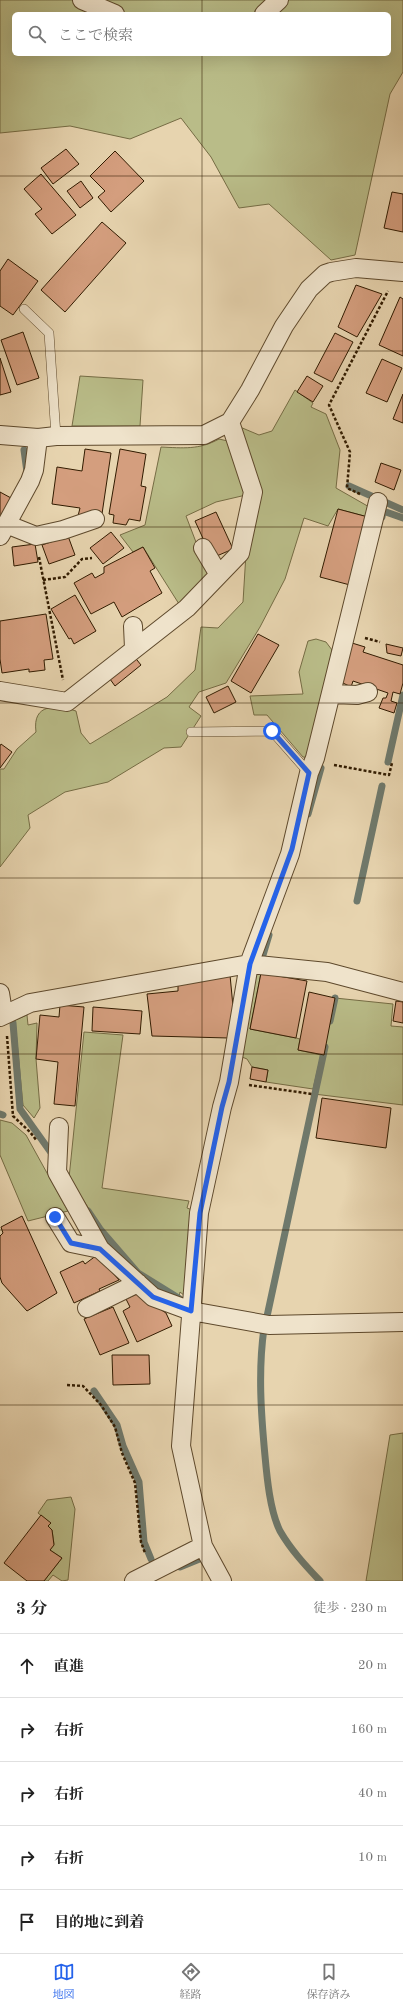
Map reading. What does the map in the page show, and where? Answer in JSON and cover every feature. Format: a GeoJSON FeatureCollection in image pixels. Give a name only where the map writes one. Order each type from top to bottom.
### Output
{"type":"FeatureCollection","features":[{"type":"Feature","properties":{"kind":"street"},"geometry":{"type":"LineString","coordinates":[[82,0],[110,12]]}},
{"type":"Feature","properties":{"kind":"street"},"geometry":{"type":"LineString","coordinates":[[266,12],[279,0]]}},
{"type":"Feature","properties":{"kind":"street"},"geometry":{"type":"LineString","coordinates":[[0,435],[38,438],[56,436],[204,435],[230,422],[250,390],[284,326],[310,289],[325,274],[356,268],[403,272]]}},
{"type":"Feature","properties":{"kind":"street"},"geometry":{"type":"LineString","coordinates":[[0,691],[55,695],[134,648],[187,608],[240,553],[253,492],[230,422]]}},
{"type":"Feature","properties":{"kind":"street"},"geometry":{"type":"LineString","coordinates":[[38,438],[34,470],[30,481],[3,530],[35,535],[63,530],[95,519]]}},
{"type":"Feature","properties":{"kind":"street"},"geometry":{"type":"LineString","coordinates":[[222,1581],[203,1546],[180,1446],[200,1213],[222,1107],[229,1082],[250,964],[292,849],[378,502]]}},
{"type":"Feature","properties":{"kind":"street"},"geometry":{"type":"LineString","coordinates":[[203,548],[219,575]]}},
{"type":"Feature","properties":{"kind":"street"},"geometry":{"type":"LineString","coordinates":[[133,626],[134,648]]}},
{"type":"Feature","properties":{"kind":"street"},"geometry":{"type":"LineString","coordinates":[[331,694],[357,695],[368,692]]}},
{"type":"Feature","properties":{"kind":"street"},"geometry":{"type":"LineString","coordinates":[[0,993],[2,1015],[30,1003],[250,964],[327,972],[403,992]]}},
{"type":"Feature","properties":{"kind":"street"},"geometry":{"type":"LineString","coordinates":[[59,1127],[57,1172],[100,1249],[153,1297],[191,1311],[269,1325],[403,1322]]}},
{"type":"Feature","properties":{"kind":"street"},"geometry":{"type":"LineString","coordinates":[[55,1217],[71,1243],[100,1249]]}},
{"type":"Feature","properties":{"kind":"street"},"geometry":{"type":"LineString","coordinates":[[87,1308],[138,1283]]}},
{"type":"Feature","properties":{"kind":"street"},"geometry":{"type":"LineString","coordinates":[[134,1581],[153,1570],[203,1546]]}},
{"type":"Feature","properties":{"kind":"lane"},"geometry":{"type":"LineString","coordinates":[[24,309],[49,333],[56,436]]}},
{"type":"Feature","properties":{"kind":"lane"},"geometry":{"type":"LineString","coordinates":[[191,732],[272,731],[312,767]]}},
{"type":"Feature","properties":{"kind":"path"},"geometry":{"type":"LineString","coordinates":[[378,502],[347,488],[350,452],[329,406],[389,290],[396,291]]}},
{"type":"Feature","properties":{"kind":"path"},"geometry":{"type":"LineString","coordinates":[[35,535],[43,580],[55,695]]}},
{"type":"Feature","properties":{"kind":"path"},"geometry":{"type":"LineString","coordinates":[[43,580],[65,577],[82,559],[92,558]]}},
{"type":"Feature","properties":{"kind":"path"},"geometry":{"type":"LineString","coordinates":[[312,767],[389,775],[392,763]]}},
{"type":"Feature","properties":{"kind":"path"},"geometry":{"type":"LineString","coordinates":[[2,1015],[6,1027],[13,1116]]}},
{"type":"Feature","properties":{"kind":"path"},"geometry":{"type":"LineString","coordinates":[[229,1082],[312,1094]]}},
{"type":"Feature","properties":{"kind":"path"},"geometry":{"type":"LineString","coordinates":[[67,1385],[84,1386],[101,1405],[114,1427],[122,1453],[135,1483],[141,1542],[153,1570]]}},
{"type":"Feature","properties":{"kind":"green space"},"geometry":{"type":"Polygon","coordinates":[[[0,0],[403,0],[403,72],[390,94],[355,255],[331,260],[269,204],[239,208],[211,157],[181,118],[130,139],[70,126],[0,133],[0,0]]]}},
{"type":"Feature","properties":{"kind":"green space"},"geometry":{"type":"Polygon","coordinates":[[[80,376],[143,380],[140,426],[72,426],[80,376]]]}},
{"type":"Feature","properties":{"kind":"green space"},"geometry":{"type":"Polygon","coordinates":[[[295,390],[313,403],[311,407],[326,414],[340,450],[336,488],[371,508],[368,517],[338,509],[328,526],[304,518],[285,579],[260,627],[226,683],[199,692],[189,707],[201,716],[181,747],[164,748],[108,782],[65,792],[28,815],[30,828],[0,867],[0,769],[4,769],[17,749],[36,732],[38,716],[42,711],[47,708],[54,707],[76,711],[81,733],[90,744],[167,697],[195,670],[201,627],[218,628],[243,602],[246,553],[260,493],[240,427],[259,435],[272,431],[295,390]]]}},
{"type":"Feature","properties":{"kind":"green space"},"geometry":{"type":"Polygon","coordinates":[[[219,439],[232,442],[246,495],[216,502],[186,516],[199,550],[213,573],[179,604],[143,547],[133,552],[120,535],[145,525],[161,447],[198,447],[212,443],[219,439]]]}},
{"type":"Feature","properties":{"kind":"green space"},"geometry":{"type":"Polygon","coordinates":[[[316,639],[326,642],[332,650],[311,758],[303,757],[267,715],[254,715],[250,696],[303,694],[299,672],[308,641],[316,639]]]}},
{"type":"Feature","properties":{"kind":"green space"},"geometry":{"type":"Polygon","coordinates":[[[261,973],[250,1029],[300,1039],[298,1050],[321,1055],[313,1089],[266,1082],[268,1070],[252,1067],[247,1059],[237,1055],[254,974],[261,973]]]}},
{"type":"Feature","properties":{"kind":"green space"},"geometry":{"type":"Polygon","coordinates":[[[335,998],[393,1004],[391,1026],[403,1027],[403,1105],[314,1094],[335,998]]]}},
{"type":"Feature","properties":{"kind":"green space"},"geometry":{"type":"Polygon","coordinates":[[[27,1015],[28,1025],[37,1023],[36,1059],[40,1108],[34,1118],[23,1105],[15,1020],[27,1015]]]}},
{"type":"Feature","properties":{"kind":"green space"},"geometry":{"type":"Polygon","coordinates":[[[84,1032],[123,1035],[102,1188],[189,1201],[187,1208],[195,1211],[185,1296],[180,1292],[179,1297],[138,1271],[102,1229],[69,1178],[84,1032]]]}},
{"type":"Feature","properties":{"kind":"green space"},"geometry":{"type":"Polygon","coordinates":[[[0,1120],[12,1123],[26,1135],[68,1211],[28,1221],[0,1155],[0,1120]]]}},
{"type":"Feature","properties":{"kind":"green space"},"geometry":{"type":"Polygon","coordinates":[[[403,1433],[403,1581],[366,1581],[390,1435],[403,1433]]]}},
{"type":"Feature","properties":{"kind":"green space"},"geometry":{"type":"Polygon","coordinates":[[[71,1497],[75,1509],[68,1580],[62,1581],[53,1575],[48,1581],[44,1581],[62,1558],[50,1550],[54,1544],[52,1530],[48,1526],[50,1523],[38,1513],[47,1500],[71,1497]]]}},
{"type":"Feature","properties":{"kind":"building"},"geometry":{"type":"Polygon","coordinates":[[[66,149],[79,164],[53,184],[41,168],[66,149]]]}},
{"type":"Feature","properties":{"kind":"building"},"geometry":{"type":"Polygon","coordinates":[[[115,151],[144,181],[111,212],[98,197],[105,191],[90,176],[115,151]]]}},
{"type":"Feature","properties":{"kind":"building"},"geometry":{"type":"Polygon","coordinates":[[[41,174],[76,215],[52,234],[35,214],[42,209],[24,189],[41,174]]]}},
{"type":"Feature","properties":{"kind":"building"},"geometry":{"type":"Polygon","coordinates":[[[81,181],[93,198],[80,208],[67,191],[81,181]]]}},
{"type":"Feature","properties":{"kind":"building"},"geometry":{"type":"Polygon","coordinates":[[[392,192],[403,194],[403,232],[384,228],[392,192]]]}},
{"type":"Feature","properties":{"kind":"building"},"geometry":{"type":"Polygon","coordinates":[[[102,222],[126,243],[65,312],[41,290],[102,222]]]}},
{"type":"Feature","properties":{"kind":"building"},"geometry":{"type":"Polygon","coordinates":[[[8,259],[38,281],[13,315],[0,306],[0,271],[8,259]]]}},
{"type":"Feature","properties":{"kind":"building"},"geometry":{"type":"Polygon","coordinates":[[[356,285],[382,294],[357,337],[338,327],[356,285]]]}},
{"type":"Feature","properties":{"kind":"building"},"geometry":{"type":"Polygon","coordinates":[[[400,297],[403,299],[403,356],[379,345],[400,297]]]}},
{"type":"Feature","properties":{"kind":"building"},"geometry":{"type":"Polygon","coordinates":[[[23,332],[39,378],[17,385],[1,340],[23,332]]]}},
{"type":"Feature","properties":{"kind":"building"},"geometry":{"type":"Polygon","coordinates":[[[335,333],[353,342],[332,382],[314,373],[335,333]]]}},
{"type":"Feature","properties":{"kind":"building"},"geometry":{"type":"Polygon","coordinates":[[[0,358],[11,392],[0,395],[0,358]]]}},
{"type":"Feature","properties":{"kind":"building"},"geometry":{"type":"Polygon","coordinates":[[[382,359],[402,368],[387,402],[366,393],[382,359]]]}},
{"type":"Feature","properties":{"kind":"building"},"geometry":{"type":"Polygon","coordinates":[[[307,376],[323,386],[313,402],[297,392],[307,376]]]}},
{"type":"Feature","properties":{"kind":"building"},"geometry":{"type":"Polygon","coordinates":[[[403,394],[403,423],[393,419],[403,394]]]}},
{"type":"Feature","properties":{"kind":"building"},"geometry":{"type":"Polygon","coordinates":[[[85,449],[111,453],[102,514],[78,516],[80,508],[52,504],[57,467],[82,471],[85,449]]]}},
{"type":"Feature","properties":{"kind":"building"},"geometry":{"type":"Polygon","coordinates":[[[120,449],[146,454],[141,486],[146,487],[140,521],[129,519],[126,525],[113,523],[114,515],[109,514],[120,449]]]}},
{"type":"Feature","properties":{"kind":"building"},"geometry":{"type":"Polygon","coordinates":[[[381,463],[401,470],[394,490],[375,482],[381,463]]]}},
{"type":"Feature","properties":{"kind":"building"},"geometry":{"type":"Polygon","coordinates":[[[0,492],[11,498],[0,517],[0,492]]]}},
{"type":"Feature","properties":{"kind":"building"},"geometry":{"type":"Polygon","coordinates":[[[338,509],[368,517],[350,585],[320,577],[338,509]]]}},
{"type":"Feature","properties":{"kind":"building"},"geometry":{"type":"Polygon","coordinates":[[[216,512],[233,549],[212,558],[195,521],[216,512]]]}},
{"type":"Feature","properties":{"kind":"building"},"geometry":{"type":"Polygon","coordinates":[[[111,532],[124,548],[103,564],[90,548],[111,532]]]}},
{"type":"Feature","properties":{"kind":"building"},"geometry":{"type":"Polygon","coordinates":[[[68,536],[75,555],[49,564],[42,545],[68,536]]]}},
{"type":"Feature","properties":{"kind":"building"},"geometry":{"type":"Polygon","coordinates":[[[35,544],[38,562],[14,566],[12,547],[35,544]]]}},
{"type":"Feature","properties":{"kind":"building"},"geometry":{"type":"Polygon","coordinates":[[[143,547],[155,568],[150,571],[162,593],[122,617],[114,602],[91,614],[74,583],[92,573],[95,578],[104,573],[104,567],[143,547]]]}},
{"type":"Feature","properties":{"kind":"building"},"geometry":{"type":"Polygon","coordinates":[[[75,595],[96,631],[74,644],[71,638],[69,639],[51,609],[75,595]]]}},
{"type":"Feature","properties":{"kind":"building"},"geometry":{"type":"Polygon","coordinates":[[[46,614],[53,659],[44,660],[45,670],[29,672],[29,669],[2,673],[0,659],[0,621],[46,614]]]}},
{"type":"Feature","properties":{"kind":"building"},"geometry":{"type":"Polygon","coordinates":[[[258,634],[279,645],[251,693],[231,681],[258,634]]]}},
{"type":"Feature","properties":{"kind":"building"},"geometry":{"type":"Polygon","coordinates":[[[352,643],[365,647],[363,652],[403,665],[403,683],[400,694],[393,692],[391,701],[397,703],[394,713],[379,708],[383,698],[386,698],[388,693],[353,681],[351,687],[341,682],[352,643]]]}},
{"type":"Feature","properties":{"kind":"building"},"geometry":{"type":"Polygon","coordinates":[[[386,644],[403,648],[401,656],[387,653],[386,644]]]}},
{"type":"Feature","properties":{"kind":"building"},"geometry":{"type":"Polygon","coordinates":[[[133,655],[141,665],[115,686],[107,675],[133,655]]]}},
{"type":"Feature","properties":{"kind":"building"},"geometry":{"type":"Polygon","coordinates":[[[228,686],[236,702],[214,713],[206,697],[228,686]]]}},
{"type":"Feature","properties":{"kind":"building"},"geometry":{"type":"Polygon","coordinates":[[[1,744],[12,752],[0,768],[0,746],[1,744]]]}},
{"type":"Feature","properties":{"kind":"building"},"geometry":{"type":"Polygon","coordinates":[[[261,973],[307,981],[296,1038],[250,1029],[261,973]]]}},
{"type":"Feature","properties":{"kind":"building"},"geometry":{"type":"Polygon","coordinates":[[[230,975],[234,1017],[229,1038],[152,1036],[147,994],[178,991],[178,984],[230,975]]]}},
{"type":"Feature","properties":{"kind":"building"},"geometry":{"type":"Polygon","coordinates":[[[309,992],[335,998],[324,1055],[298,1050],[309,992]]]}},
{"type":"Feature","properties":{"kind":"building"},"geometry":{"type":"Polygon","coordinates":[[[396,1001],[403,1002],[403,1023],[393,1021],[396,1001]]]}},
{"type":"Feature","properties":{"kind":"building"},"geometry":{"type":"Polygon","coordinates":[[[60,1005],[84,1007],[75,1106],[54,1104],[58,1062],[36,1059],[40,1015],[59,1017],[60,1005]]]}},
{"type":"Feature","properties":{"kind":"building"},"geometry":{"type":"Polygon","coordinates":[[[93,1007],[142,1011],[140,1034],[92,1031],[93,1007]]]}},
{"type":"Feature","properties":{"kind":"building"},"geometry":{"type":"Polygon","coordinates":[[[252,1067],[268,1070],[266,1082],[250,1079],[252,1067]]]}},
{"type":"Feature","properties":{"kind":"building"},"geometry":{"type":"Polygon","coordinates":[[[322,1098],[391,1108],[386,1148],[316,1138],[322,1098]]]}},
{"type":"Feature","properties":{"kind":"building"},"geometry":{"type":"Polygon","coordinates":[[[22,1216],[57,1293],[27,1311],[2,1283],[0,1277],[0,1236],[3,1233],[1,1227],[22,1216]]]}},
{"type":"Feature","properties":{"kind":"building"},"geometry":{"type":"Polygon","coordinates":[[[97,1255],[119,1280],[74,1303],[60,1272],[83,1261],[85,1264],[97,1255]]]}},
{"type":"Feature","properties":{"kind":"building"},"geometry":{"type":"Polygon","coordinates":[[[137,1294],[166,1313],[172,1326],[137,1342],[123,1311],[130,1307],[126,1299],[137,1294]]]}},
{"type":"Feature","properties":{"kind":"building"},"geometry":{"type":"Polygon","coordinates":[[[113,1307],[129,1343],[100,1355],[84,1319],[113,1307]]]}},
{"type":"Feature","properties":{"kind":"building"},"geometry":{"type":"Polygon","coordinates":[[[112,1355],[149,1355],[150,1384],[113,1385],[112,1355]]]}},
{"type":"Feature","properties":{"kind":"building"},"geometry":{"type":"Polygon","coordinates":[[[41,1515],[51,1523],[48,1526],[52,1530],[54,1545],[50,1550],[62,1558],[44,1581],[27,1581],[4,1563],[41,1515]]]}},
{"type":"Feature","properties":{"kind":"waterway"},"geometry":{"type":"LineString","coordinates":[[24,450],[27,472]]}},
{"type":"Feature","properties":{"kind":"waterway"},"geometry":{"type":"LineString","coordinates":[[349,486],[403,510]]}},
{"type":"Feature","properties":{"kind":"waterway"},"geometry":{"type":"LineString","coordinates":[[382,517],[383,511],[403,518]]}},
{"type":"Feature","properties":{"kind":"waterway"},"geometry":{"type":"LineString","coordinates":[[388,762],[403,695]]}},
{"type":"Feature","properties":{"kind":"waterway"},"geometry":{"type":"LineString","coordinates":[[308,814],[321,768]]}},
{"type":"Feature","properties":{"kind":"waterway"},"geometry":{"type":"LineString","coordinates":[[357,901],[382,786]]}},
{"type":"Feature","properties":{"kind":"waterway"},"geometry":{"type":"LineString","coordinates":[[263,955],[269,935]]}},
{"type":"Feature","properties":{"kind":"waterway"},"geometry":{"type":"LineString","coordinates":[[330,1021],[335,998]]}},
{"type":"Feature","properties":{"kind":"waterway"},"geometry":{"type":"LineString","coordinates":[[13,1023],[20,1109],[52,1154]]}},
{"type":"Feature","properties":{"kind":"waterway"},"geometry":{"type":"LineString","coordinates":[[266,1321],[325,1047]]}},
{"type":"Feature","properties":{"kind":"waterway"},"geometry":{"type":"LineString","coordinates":[[88,1211],[100,1229],[138,1273],[180,1299]]}},
{"type":"Feature","properties":{"kind":"waterway"},"geometry":{"type":"LineString","coordinates":[[264,1328],[261,1360],[261,1408],[271,1504],[280,1531],[284,1538],[298,1557],[320,1581]]}},
{"type":"Feature","properties":{"kind":"waterway"},"geometry":{"type":"LineString","coordinates":[[94,1391],[117,1425],[123,1446],[139,1482],[144,1542],[151,1559]]}},
{"type":"Feature","properties":{"kind":"waterway"},"geometry":{"type":"LineString","coordinates":[[180,1567],[202,1558]]}},
{"type":"Feature","properties":{"kind":"route"},"geometry":{"type":"LineString","coordinates":[[55,1217],[71,1243],[100,1249],[153,1297],[191,1311],[200,1213],[222,1107],[229,1082],[250,964],[292,849],[309,773],[272,731]]}}]}
